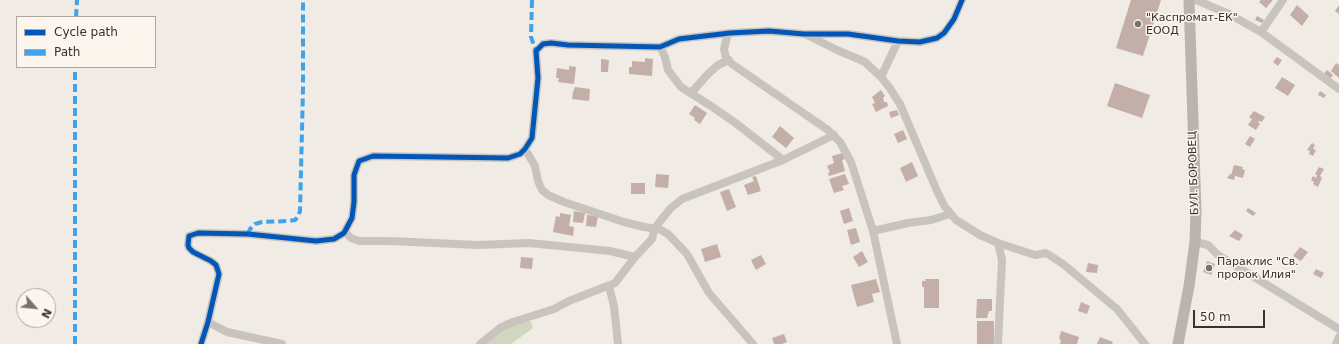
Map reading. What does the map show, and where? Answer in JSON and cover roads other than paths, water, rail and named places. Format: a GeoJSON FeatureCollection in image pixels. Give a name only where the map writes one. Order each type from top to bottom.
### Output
{"type":"FeatureCollection","features":[{"type":"Feature","properties":{"kind":"street"},"geometry":{"type":"LineString","coordinates":[[200,344],[208,322],[218,280],[218,270],[216,265],[211,261],[192,252],[188,245],[189,236],[198,233],[248,234],[325,241],[334,239],[344,232],[352,218],[354,211],[354,175],[359,161],[373,156],[508,158],[520,154],[532,138],[538,78],[536,51],[543,44],[551,42],[568,46],[660,47],[679,39],[728,33],[769,31],[804,34],[848,34],[898,41],[920,42],[937,38],[950,27],[962,0]]}},
{"type":"Feature","properties":{"kind":"street","name":"БУЛ. БОРОВЕЦ"},"geometry":{"type":"LineString","coordinates":[[1178,344],[1189,286],[1195,242],[1196,211],[1189,0]]}},
{"type":"Feature","properties":{"kind":"street"},"geometry":{"type":"LineString","coordinates":[[1196,0],[1229,14],[1261,32],[1339,89]]}},
{"type":"Feature","properties":{"kind":"street"},"geometry":{"type":"LineString","coordinates":[[1261,32],[1283,0]]}},
{"type":"Feature","properties":{"kind":"street"},"geometry":{"type":"LineString","coordinates":[[728,33],[724,49],[726,58],[814,119],[834,135],[851,162],[872,232],[897,344]]}},
{"type":"Feature","properties":{"kind":"street"},"geometry":{"type":"LineString","coordinates":[[804,34],[865,62],[882,77],[900,104],[937,191],[950,214],[956,220],[970,230],[998,243],[1035,255],[1046,254],[1063,264],[1117,309],[1146,344]]}},
{"type":"Feature","properties":{"kind":"street"},"geometry":{"type":"LineString","coordinates":[[882,77],[898,41]]}},
{"type":"Feature","properties":{"kind":"street"},"geometry":{"type":"LineString","coordinates":[[660,47],[666,57],[668,70],[671,76],[681,87],[737,124],[783,160]]}},
{"type":"Feature","properties":{"kind":"street"},"geometry":{"type":"LineString","coordinates":[[691,93],[718,65],[729,60]]}},
{"type":"Feature","properties":{"kind":"street"},"geometry":{"type":"LineString","coordinates":[[480,344],[500,328],[513,322],[554,309],[569,301],[615,284],[635,257],[652,239],[655,228],[671,208],[682,199],[783,160],[834,135]]}},
{"type":"Feature","properties":{"kind":"street"},"geometry":{"type":"LineString","coordinates":[[525,149],[535,166],[538,181],[542,190],[548,195],[564,202],[624,222],[659,229],[668,234],[687,254],[709,293],[752,344]]}},
{"type":"Feature","properties":{"kind":"street"},"geometry":{"type":"LineString","coordinates":[[872,232],[908,223],[931,220],[950,214]]}},
{"type":"Feature","properties":{"kind":"street"},"geometry":{"type":"LineString","coordinates":[[344,232],[359,242],[390,241],[478,245],[529,243],[610,251],[635,257]]}},
{"type":"Feature","properties":{"kind":"street"},"geometry":{"type":"LineString","coordinates":[[1195,242],[1208,245],[1218,255],[1339,329]]}},
{"type":"Feature","properties":{"kind":"street"},"geometry":{"type":"LineString","coordinates":[[998,243],[1002,260],[998,344]]}},
{"type":"Feature","properties":{"kind":"street"},"geometry":{"type":"LineString","coordinates":[[609,286],[614,306],[618,344]]}},
{"type":"Feature","properties":{"kind":"street"},"geometry":{"type":"LineString","coordinates":[[208,322],[226,332],[282,344]]}},
{"type":"Feature","properties":{"kind":"street"},"geometry":{"type":"LineString","coordinates":[[1336,344],[1339,337]]}},
{"type":"Feature","properties":{"kind":"place","name":"\"Каспромат-ЕК\" ЕООД"},"geometry":{"type":"Point","coordinates":[1138,24]}},
{"type":"Feature","properties":{"kind":"place","name":"Параклис \"Св. пророк Илия\""},"geometry":{"type":"Point","coordinates":[1209,268]}}]}
